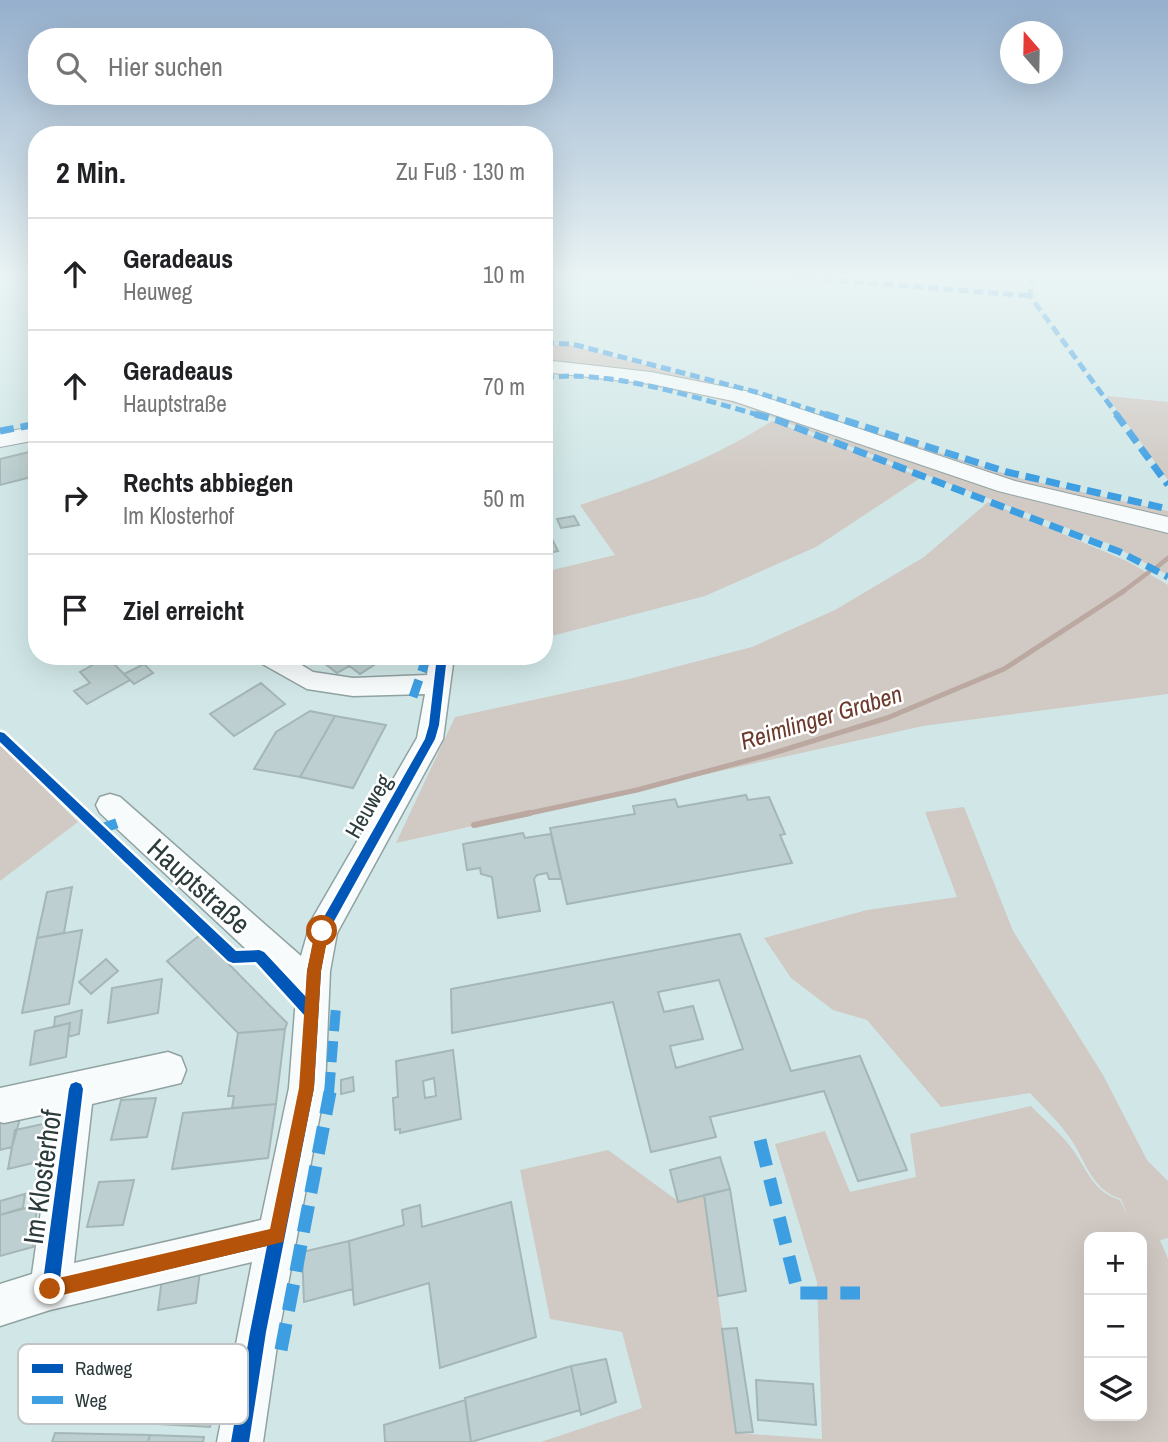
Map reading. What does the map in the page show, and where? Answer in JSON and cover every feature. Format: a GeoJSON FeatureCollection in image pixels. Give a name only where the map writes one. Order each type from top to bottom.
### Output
{"type":"FeatureCollection","features":[{"type":"Feature","properties":{"kind":"main road"},"geometry":{"type":"LineString","coordinates":[[553,367],[650,378],[738,396],[1007,486],[1168,524]]}},
{"type":"Feature","properties":{"kind":"main road"},"geometry":{"type":"LineString","coordinates":[[0,440],[28,435]]}},
{"type":"Feature","properties":{"kind":"street"},"geometry":{"type":"LineString","coordinates":[[283,665],[307,680],[353,687],[441,670]]}},
{"type":"Feature","properties":{"kind":"street","name":"Heuweg"},"geometry":{"type":"LineString","coordinates":[[314,971],[322,931],[330,912],[430,739],[441,670]]}},
{"type":"Feature","properties":{"kind":"street","name":"Hauptstraße"},"geometry":{"type":"LineString","coordinates":[[110,805],[288,966],[299,971],[314,971]]}},
{"type":"Feature","properties":{"kind":"street"},"geometry":{"type":"LineString","coordinates":[[248,1393],[307,1088],[314,971]]}},
{"type":"Feature","properties":{"kind":"street","name":"Im Klosterhof"},"geometry":{"type":"LineString","coordinates":[[5,1105],[168,1070]]}},
{"type":"Feature","properties":{"kind":"street","name":"Im Klosterhof"},"geometry":{"type":"LineString","coordinates":[[50,1289],[76,1089]]}},
{"type":"Feature","properties":{"kind":"street"},"geometry":{"type":"LineString","coordinates":[[0,1305],[50,1289],[277,1236]]}},
{"type":"Feature","properties":{"kind":"street"},"geometry":{"type":"LineString","coordinates":[[240,1442],[243,1424]]}},
{"type":"Feature","properties":{"kind":"shaded area"},"geometry":{"type":"Polygon","coordinates":[[[553,345],[569,345],[759,395],[1019,478],[1168,511],[1168,520],[1020,485],[817,418],[553,362],[553,345]]]}},
{"type":"Feature","properties":{"kind":"shaded area"},"geometry":{"type":"Polygon","coordinates":[[[553,370],[597,373],[670,385],[710,395],[789,418],[1001,488],[1168,528],[1168,575],[1110,544],[742,406],[593,375],[553,374],[553,370]]]}},
{"type":"Feature","properties":{"kind":"shaded area"},"geometry":{"type":"Polygon","coordinates":[[[1107,396],[1168,402],[1168,480],[1107,396]]]}},
{"type":"Feature","properties":{"kind":"shaded area"},"geometry":{"type":"Polygon","coordinates":[[[772,421],[922,477],[816,547],[705,596],[553,636],[553,570],[615,555],[580,505],[703,459],[772,421]]]}},
{"type":"Feature","properties":{"kind":"shaded area"},"geometry":{"type":"Polygon","coordinates":[[[988,502],[1129,562],[1168,585],[1168,694],[923,726],[396,843],[455,717],[629,679],[752,647],[835,610],[924,557],[988,502]]]}},
{"type":"Feature","properties":{"kind":"shaded area"},"geometry":{"type":"Polygon","coordinates":[[[0,744],[78,822],[0,881],[0,744]]]}},
{"type":"Feature","properties":{"kind":"shaded area"},"geometry":{"type":"Polygon","coordinates":[[[964,807],[1013,931],[1103,1075],[1147,1160],[1168,1181],[1168,1238],[1160,1240],[1168,1259],[1168,1442],[541,1442],[642,1408],[622,1332],[550,1319],[520,1170],[608,1150],[678,1201],[704,1195],[737,1433],[822,1439],[817,1282],[775,1144],[825,1131],[850,1192],[916,1177],[910,1134],[1031,1106],[1069,1144],[1097,1186],[1103,1192],[1120,1200],[1128,1217],[1121,1199],[1110,1194],[1095,1180],[1067,1134],[1030,1093],[941,1107],[867,1020],[833,1010],[791,978],[764,938],[867,910],[957,897],[925,812],[964,807]]]}},
{"type":"Feature","properties":{"kind":"building"},"geometry":{"type":"Polygon","coordinates":[[[28,452],[28,478],[0,485],[0,459],[28,452]]]}},
{"type":"Feature","properties":{"kind":"building"},"geometry":{"type":"Polygon","coordinates":[[[574,516],[579,525],[561,528],[557,519],[574,516]]]}},
{"type":"Feature","properties":{"kind":"building"},"geometry":{"type":"Polygon","coordinates":[[[93,665],[115,665],[130,680],[87,704],[74,691],[90,683],[80,672],[93,665]]]}},
{"type":"Feature","properties":{"kind":"building"},"geometry":{"type":"Polygon","coordinates":[[[142,665],[153,673],[134,684],[124,674],[142,665]]]}},
{"type":"Feature","properties":{"kind":"building"},"geometry":{"type":"Polygon","coordinates":[[[327,665],[349,666],[337,673],[327,665]]]}},
{"type":"Feature","properties":{"kind":"building"},"geometry":{"type":"Polygon","coordinates":[[[348,665],[374,665],[360,674],[348,665]]]}},
{"type":"Feature","properties":{"kind":"building"},"geometry":{"type":"Polygon","coordinates":[[[261,683],[285,704],[234,736],[210,714],[261,683]]]}},
{"type":"Feature","properties":{"kind":"building"},"geometry":{"type":"Polygon","coordinates":[[[310,711],[335,716],[300,777],[254,769],[276,732],[310,711]]]}},
{"type":"Feature","properties":{"kind":"building"},"geometry":{"type":"Polygon","coordinates":[[[335,716],[386,725],[353,788],[300,777],[335,716]]]}},
{"type":"Feature","properties":{"kind":"building"},"geometry":{"type":"Polygon","coordinates":[[[746,795],[748,800],[769,797],[785,834],[780,835],[792,863],[567,904],[550,828],[635,814],[633,806],[675,799],[678,807],[746,795]]]}},
{"type":"Feature","properties":{"kind":"building"},"geometry":{"type":"Polygon","coordinates":[[[523,833],[525,838],[551,834],[561,879],[549,879],[547,873],[537,875],[534,879],[540,911],[498,918],[492,877],[481,874],[480,868],[467,870],[463,844],[523,833]]]}},
{"type":"Feature","properties":{"kind":"building"},"geometry":{"type":"Polygon","coordinates":[[[72,887],[64,933],[37,938],[47,892],[72,887]]]}},
{"type":"Feature","properties":{"kind":"building"},"geometry":{"type":"Polygon","coordinates":[[[82,930],[69,1004],[22,1013],[37,938],[82,930]]]}},
{"type":"Feature","properties":{"kind":"building"},"geometry":{"type":"Polygon","coordinates":[[[740,934],[791,1071],[860,1056],[907,1170],[858,1181],[824,1091],[710,1117],[716,1137],[651,1152],[613,1002],[452,1033],[451,989],[740,934]],[[719,980],[658,992],[664,1012],[693,1006],[703,1039],[670,1046],[676,1068],[743,1049],[719,980]]]}},
{"type":"Feature","properties":{"kind":"building"},"geometry":{"type":"Polygon","coordinates":[[[200,935],[287,1023],[285,1029],[238,1033],[167,961],[200,935]]]}},
{"type":"Feature","properties":{"kind":"building"},"geometry":{"type":"Polygon","coordinates":[[[106,959],[118,971],[91,994],[79,982],[106,959]]]}},
{"type":"Feature","properties":{"kind":"building"},"geometry":{"type":"Polygon","coordinates":[[[162,979],[158,1013],[108,1023],[112,988],[162,979]]]}},
{"type":"Feature","properties":{"kind":"building"},"geometry":{"type":"Polygon","coordinates":[[[82,1010],[79,1034],[68,1037],[70,1023],[54,1027],[55,1017],[82,1010]]]}},
{"type":"Feature","properties":{"kind":"building"},"geometry":{"type":"Polygon","coordinates":[[[70,1023],[66,1057],[30,1065],[35,1031],[70,1023]]]}},
{"type":"Feature","properties":{"kind":"building"},"geometry":{"type":"Polygon","coordinates":[[[285,1029],[276,1104],[232,1108],[234,1096],[228,1096],[238,1033],[285,1029]]]}},
{"type":"Feature","properties":{"kind":"building"},"geometry":{"type":"Polygon","coordinates":[[[453,1050],[461,1119],[400,1133],[400,1129],[395,1130],[393,1098],[398,1097],[396,1061],[453,1050]],[[434,1078],[423,1081],[425,1098],[436,1096],[434,1078]]]}},
{"type":"Feature","properties":{"kind":"building"},"geometry":{"type":"Polygon","coordinates":[[[353,1077],[354,1091],[341,1094],[341,1080],[353,1077]]]}},
{"type":"Feature","properties":{"kind":"building"},"geometry":{"type":"Polygon","coordinates":[[[156,1098],[147,1137],[111,1140],[121,1100],[156,1098]]]}},
{"type":"Feature","properties":{"kind":"building"},"geometry":{"type":"Polygon","coordinates":[[[276,1104],[268,1158],[172,1169],[183,1113],[276,1104]]]}},
{"type":"Feature","properties":{"kind":"building"},"geometry":{"type":"Polygon","coordinates":[[[21,1115],[12,1147],[0,1150],[0,1119],[21,1115]]]}},
{"type":"Feature","properties":{"kind":"building"},"geometry":{"type":"Polygon","coordinates":[[[52,1122],[46,1160],[8,1169],[15,1130],[52,1122]]]}},
{"type":"Feature","properties":{"kind":"building"},"geometry":{"type":"Polygon","coordinates":[[[720,1157],[730,1189],[678,1202],[670,1170],[720,1157]]]}},
{"type":"Feature","properties":{"kind":"building"},"geometry":{"type":"Polygon","coordinates":[[[134,1180],[123,1225],[87,1227],[99,1182],[134,1180]]]}},
{"type":"Feature","properties":{"kind":"building"},"geometry":{"type":"Polygon","coordinates":[[[730,1189],[746,1291],[718,1296],[704,1195],[730,1189]]]}},
{"type":"Feature","properties":{"kind":"building"},"geometry":{"type":"Polygon","coordinates":[[[25,1194],[23,1208],[0,1215],[0,1201],[25,1194]]]}},
{"type":"Feature","properties":{"kind":"building"},"geometry":{"type":"Polygon","coordinates":[[[511,1202],[536,1337],[440,1368],[429,1283],[354,1305],[349,1241],[404,1225],[402,1210],[420,1205],[422,1227],[511,1202]]]}},
{"type":"Feature","properties":{"kind":"building"},"geometry":{"type":"Polygon","coordinates":[[[37,1205],[33,1247],[0,1256],[0,1215],[37,1205]]]}},
{"type":"Feature","properties":{"kind":"building"},"geometry":{"type":"Polygon","coordinates":[[[349,1241],[353,1289],[304,1302],[302,1252],[349,1241]]]}},
{"type":"Feature","properties":{"kind":"building"},"geometry":{"type":"Polygon","coordinates":[[[200,1271],[196,1303],[158,1310],[162,1278],[200,1271]]]}},
{"type":"Feature","properties":{"kind":"building"},"geometry":{"type":"Polygon","coordinates":[[[737,1328],[753,1432],[736,1433],[722,1329],[737,1328]]]}},
{"type":"Feature","properties":{"kind":"building"},"geometry":{"type":"Polygon","coordinates":[[[606,1359],[616,1402],[581,1415],[571,1366],[606,1359]]]}},
{"type":"Feature","properties":{"kind":"building"},"geometry":{"type":"Polygon","coordinates":[[[571,1366],[580,1410],[471,1442],[465,1398],[571,1366]]]}},
{"type":"Feature","properties":{"kind":"building"},"geometry":{"type":"Polygon","coordinates":[[[756,1380],[813,1384],[816,1425],[758,1420],[756,1380]]]}},
{"type":"Feature","properties":{"kind":"building"},"geometry":{"type":"Polygon","coordinates":[[[465,1400],[471,1442],[385,1442],[384,1425],[465,1400]]]}},
{"type":"Feature","properties":{"kind":"building"},"geometry":{"type":"Polygon","coordinates":[[[157,1424],[211,1424],[210,1427],[157,1424]]]}},
{"type":"Feature","properties":{"kind":"building"},"geometry":{"type":"Polygon","coordinates":[[[55,1433],[150,1435],[148,1442],[52,1442],[55,1433]]]}},
{"type":"Feature","properties":{"kind":"building"},"geometry":{"type":"Polygon","coordinates":[[[150,1435],[204,1437],[203,1442],[148,1442],[150,1435]]]}},
{"type":"Feature","properties":{"kind":"waterway","name":"Reimlinger Graben"},"geometry":{"type":"LineString","coordinates":[[1157,567],[1168,558]]}},
{"type":"Feature","properties":{"kind":"waterway","name":"Reimlinger Graben"},"geometry":{"type":"LineString","coordinates":[[1122,593],[1149,572]]}},
{"type":"Feature","properties":{"kind":"waterway","name":"Reimlinger Graben"},"geometry":{"type":"LineString","coordinates":[[521,815],[637,790],[764,756],[887,718],[1004,669],[1122,593]]}},
{"type":"Feature","properties":{"kind":"waterway","name":"Reimlinger Graben"},"geometry":{"type":"LineString","coordinates":[[474,825],[530,813]]}},
{"type":"Feature","properties":{"kind":"marked path"},"geometry":{"type":"LineString","coordinates":[[1063,341],[1168,485]]}},
{"type":"Feature","properties":{"kind":"marked path"},"geometry":{"type":"LineString","coordinates":[[553,343],[572,344],[756,392],[1007,472],[1168,509]]}},
{"type":"Feature","properties":{"kind":"marked path"},"geometry":{"type":"LineString","coordinates":[[553,377],[586,377],[666,390],[777,420],[1120,552],[1168,577]]}},
{"type":"Feature","properties":{"kind":"marked path"},"geometry":{"type":"LineString","coordinates":[[0,431],[28,426]]}},
{"type":"Feature","properties":{"kind":"marked path"},"geometry":{"type":"LineString","coordinates":[[413,697],[424,665]]}},
{"type":"Feature","properties":{"kind":"marked path"},"geometry":{"type":"LineString","coordinates":[[97,830],[126,820]]}},
{"type":"Feature","properties":{"kind":"marked path"},"geometry":{"type":"LineString","coordinates":[[281,1350],[332,1079],[336,1007]]}},
{"type":"Feature","properties":{"kind":"marked path"},"geometry":{"type":"LineString","coordinates":[[760,1140],[798,1293],[860,1293]]}},
{"type":"Feature","properties":{"kind":"cycle path"},"geometry":{"type":"LineString","coordinates":[[248,1393],[307,1088],[314,971],[322,931],[430,739],[441,665]]}},
{"type":"Feature","properties":{"kind":"cycle path"},"geometry":{"type":"LineString","coordinates":[[0,736],[233,957],[259,956],[312,1014]]}},
{"type":"Feature","properties":{"kind":"cycle path"},"geometry":{"type":"LineString","coordinates":[[76,1089],[50,1289],[277,1236]]}},
{"type":"Feature","properties":{"kind":"cycle path"},"geometry":{"type":"LineString","coordinates":[[240,1442],[243,1424]]}},
{"type":"Feature","properties":{"kind":"route"},"geometry":{"type":"LineString","coordinates":[[50,1289],[277,1236],[307,1088],[314,971],[322,931]]}}]}
